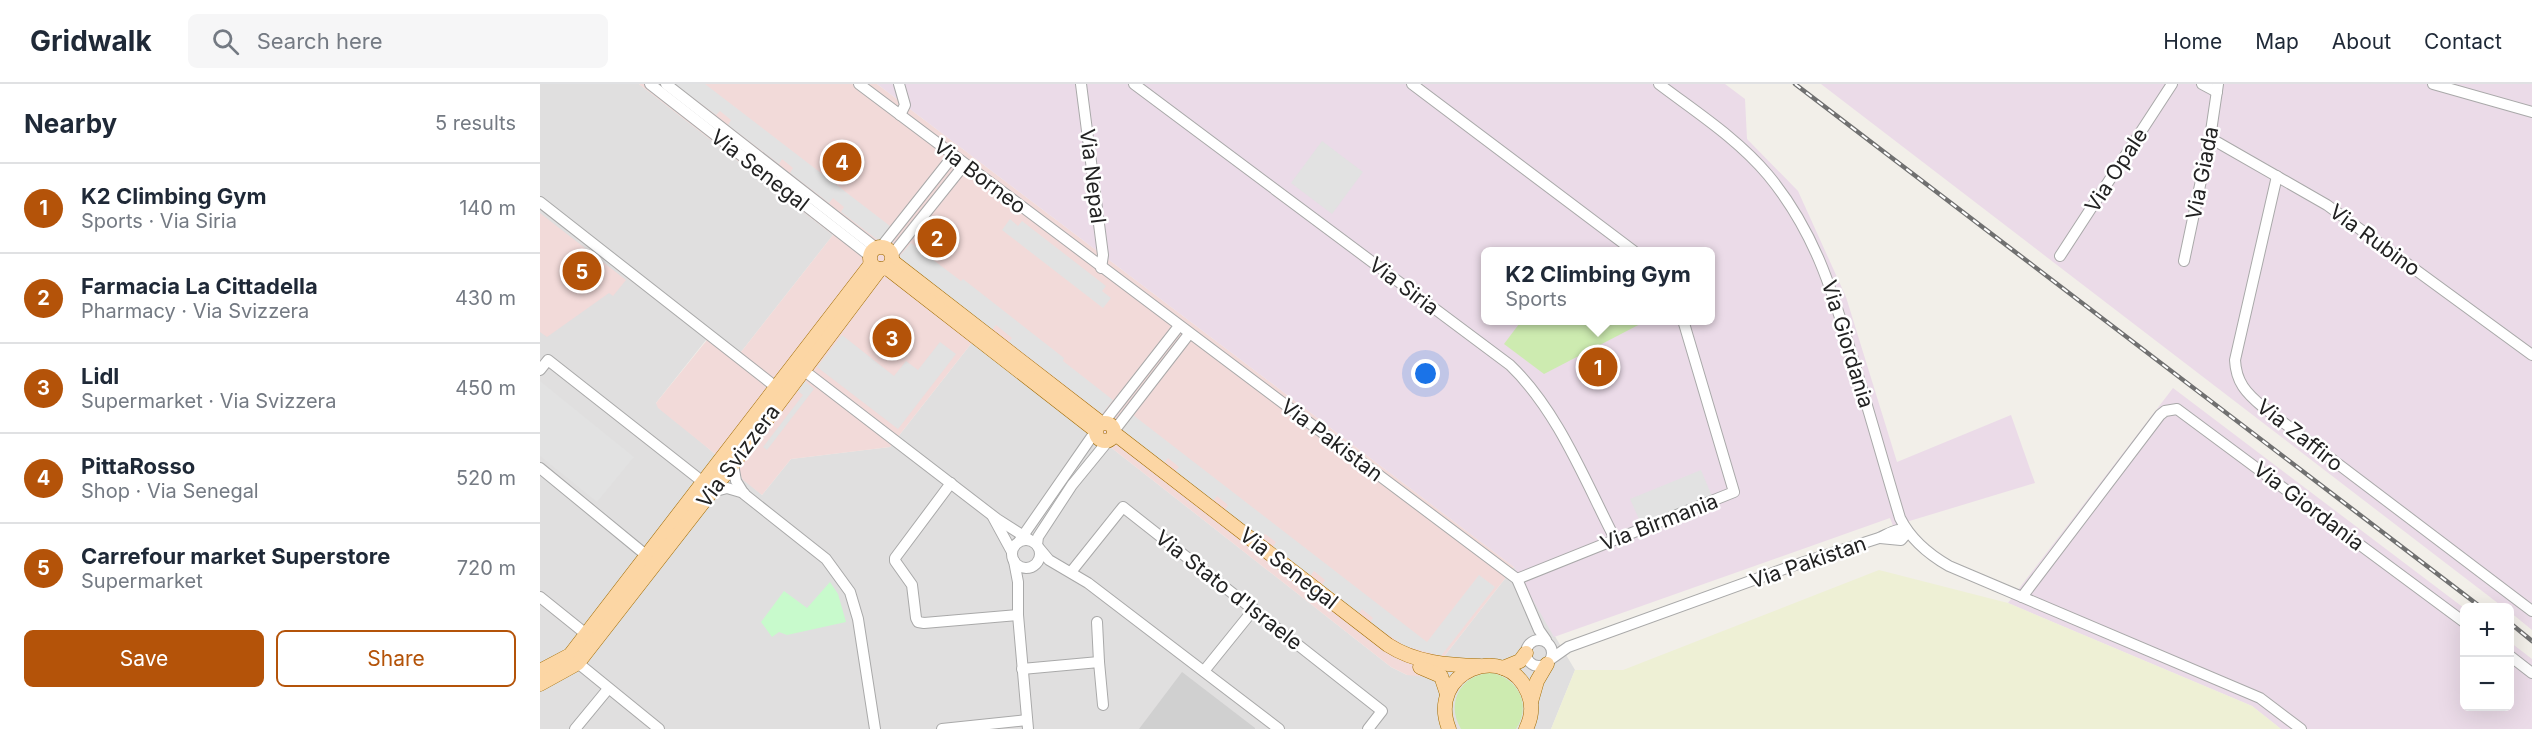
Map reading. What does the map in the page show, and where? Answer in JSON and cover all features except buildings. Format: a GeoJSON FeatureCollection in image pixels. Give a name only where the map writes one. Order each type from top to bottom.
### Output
{"type":"FeatureCollection","features":[{"type":"Feature","properties":{"kind":"main road","name":"Via Svizzera"},"geometry":{"type":"LineString","coordinates":[[540,684],[574,659],[591,638],[881,259]]}},
{"type":"Feature","properties":{"kind":"main road","name":"Via Senegal"},"geometry":{"type":"LineString","coordinates":[[881,259],[1394,649],[1413,658],[1429,662],[1503,668]]}},
{"type":"Feature","properties":{"kind":"main road","name":"Via Svizzera"},"geometry":{"type":"LineString","coordinates":[[708,487],[733,464],[781,391]]}},
{"type":"Feature","properties":{"kind":"main road","name":"Via Senegal"},"geometry":{"type":"LineString","coordinates":[[1105,431],[1383,651],[1396,659],[1440,674],[1446,684],[1447,694]]}},
{"type":"Feature","properties":{"kind":"main road"},"geometry":{"type":"LineString","coordinates":[[1503,668],[1520,662],[1526,653]]}},
{"type":"Feature","properties":{"kind":"main road","name":"Via Svizzera"},"geometry":{"type":"LineString","coordinates":[[540,671],[574,659]]}},
{"type":"Feature","properties":{"kind":"main road"},"geometry":{"type":"LineString","coordinates":[[1527,729],[1532,713],[1535,684],[1549,662]]}},
{"type":"Feature","properties":{"kind":"main road"},"geometry":{"type":"LineString","coordinates":[[1449,729],[1444,711],[1447,694],[1460,676],[1480,666]]}},
{"type":"Feature","properties":{"kind":"main road"},"geometry":{"type":"LineString","coordinates":[[1503,668],[1524,684],[1532,702]]}},
{"type":"Feature","properties":{"kind":"street","name":"Via Senegal"},"geometry":{"type":"LineString","coordinates":[[650,84],[881,259]]}},
{"type":"Feature","properties":{"kind":"street","name":"Via Senegal"},"geometry":{"type":"LineString","coordinates":[[666,84],[881,259]]}},
{"type":"Feature","properties":{"kind":"street","name":"Via Borneo"},"geometry":{"type":"LineString","coordinates":[[858,84],[1101,268]]}},
{"type":"Feature","properties":{"kind":"street"},"geometry":{"type":"LineString","coordinates":[[899,84],[905,105],[900,115]]}},
{"type":"Feature","properties":{"kind":"street","name":"Via Nepal"},"geometry":{"type":"LineString","coordinates":[[1081,84],[1103,255],[1101,268]]}},
{"type":"Feature","properties":{"kind":"street","name":"Via Siria"},"geometry":{"type":"LineString","coordinates":[[1134,84],[1510,365],[1528,382],[1548,409],[1616,539]]}},
{"type":"Feature","properties":{"kind":"street"},"geometry":{"type":"LineString","coordinates":[[1412,84],[1628,247]]}},
{"type":"Feature","properties":{"kind":"street","name":"Via Giordania"},"geometry":{"type":"LineString","coordinates":[[1659,84],[1722,132],[1760,166],[1786,198],[1802,223],[1829,278],[1900,518],[1901,534],[1948,566],[2259,698],[2301,729]]}},
{"type":"Feature","properties":{"kind":"street","name":"Via Opale"},"geometry":{"type":"LineString","coordinates":[[2060,256],[2172,84]]}},
{"type":"Feature","properties":{"kind":"street"},"geometry":{"type":"LineString","coordinates":[[2202,84],[2218,88]]}},
{"type":"Feature","properties":{"kind":"street"},"geometry":{"type":"LineString","coordinates":[[2433,84],[2532,112]]}},
{"type":"Feature","properties":{"kind":"street","name":"Via Giada"},"geometry":{"type":"LineString","coordinates":[[2184,261],[2218,88]]}},
{"type":"Feature","properties":{"kind":"street","name":"Via Rubino"},"geometry":{"type":"LineString","coordinates":[[2210,138],[2327,205],[2532,355]]}},
{"type":"Feature","properties":{"kind":"street","name":"Via Svizzera"},"geometry":{"type":"LineString","coordinates":[[881,259],[952,156]]}},
{"type":"Feature","properties":{"kind":"street","name":"Via Svizzera"},"geometry":{"type":"LineString","coordinates":[[881,259],[964,165]]}},
{"type":"Feature","properties":{"kind":"street","name":"Via Zaffiro"},"geometry":{"type":"LineString","coordinates":[[2277,176],[2235,360],[2238,380],[2248,395],[2263,407],[2532,611]]}},
{"type":"Feature","properties":{"kind":"street"},"geometry":{"type":"LineString","coordinates":[[540,202],[781,391]]}},
{"type":"Feature","properties":{"kind":"street","name":"Via Pakistan"},"geometry":{"type":"LineString","coordinates":[[1101,268],[1517,579],[1542,638],[1553,651],[1549,662]]}},
{"type":"Feature","properties":{"kind":"street","name":"Via Birmania"},"geometry":{"type":"LineString","coordinates":[[1517,579],[1734,492],[1684,325]]}},
{"type":"Feature","properties":{"kind":"street"},"geometry":{"type":"LineString","coordinates":[[942,729],[1027,724],[1013,557],[1028,540],[1179,326]]}},
{"type":"Feature","properties":{"kind":"street"},"geometry":{"type":"LineString","coordinates":[[1028,540],[1038,537],[1105,431],[1189,334]]}},
{"type":"Feature","properties":{"kind":"street"},"geometry":{"type":"LineString","coordinates":[[540,370],[548,360],[708,487],[727,488],[744,494],[826,560],[850,592],[858,619],[875,729]]}},
{"type":"Feature","properties":{"kind":"street"},"geometry":{"type":"LineString","coordinates":[[799,367],[1028,540],[1057,566],[1071,572],[1119,606],[1280,729]]}},
{"type":"Feature","properties":{"kind":"street","name":"Via Giordania"},"geometry":{"type":"LineString","coordinates":[[2022,597],[2160,415],[2171,409],[2177,409],[2460,619]]}},
{"type":"Feature","properties":{"kind":"street"},"geometry":{"type":"LineString","coordinates":[[733,464],[736,481],[744,494]]}},
{"type":"Feature","properties":{"kind":"street"},"geometry":{"type":"LineString","coordinates":[[540,468],[652,560]]}},
{"type":"Feature","properties":{"kind":"street"},"geometry":{"type":"LineString","coordinates":[[951,483],[895,558],[912,585],[918,622],[1018,615]]}},
{"type":"Feature","properties":{"kind":"street","name":"Via Stato d'Israele"},"geometry":{"type":"LineString","coordinates":[[1071,572],[1123,507],[1382,711],[1368,729]]}},
{"type":"Feature","properties":{"kind":"street"},"geometry":{"type":"LineString","coordinates":[[992,515],[1020,567],[1057,566]]}},
{"type":"Feature","properties":{"kind":"street","name":"Via Pakistan"},"geometry":{"type":"LineString","coordinates":[[1568,647],[1792,566],[1879,538],[1901,534]]}},
{"type":"Feature","properties":{"kind":"street"},"geometry":{"type":"LineString","coordinates":[[1017,590],[1024,572],[1040,558],[1028,540]]}},
{"type":"Feature","properties":{"kind":"street"},"geometry":{"type":"LineString","coordinates":[[540,597],[591,638]]}},
{"type":"Feature","properties":{"kind":"street"},"geometry":{"type":"LineString","coordinates":[[1204,671],[1254,609]]}},
{"type":"Feature","properties":{"kind":"street"},"geometry":{"type":"LineString","coordinates":[[1097,622],[1103,705]]}},
{"type":"Feature","properties":{"kind":"street"},"geometry":{"type":"LineString","coordinates":[[1542,638],[1568,647],[1549,662],[1535,666],[1529,661],[1526,653],[1528,645],[1542,638]]}},
{"type":"Feature","properties":{"kind":"street"},"geometry":{"type":"LineString","coordinates":[[2511,657],[2532,673]]}},
{"type":"Feature","properties":{"kind":"street"},"geometry":{"type":"LineString","coordinates":[[574,659],[659,729]]}},
{"type":"Feature","properties":{"kind":"street"},"geometry":{"type":"LineString","coordinates":[[1022,669],[1099,662]]}},
{"type":"Feature","properties":{"kind":"street"},"geometry":{"type":"LineString","coordinates":[[574,729],[608,689]]}},
{"type":"Feature","properties":{"kind":"shaded area"},"geometry":{"type":"Polygon","coordinates":[[[540,84],[639,84],[833,235],[734,361],[706,340],[656,403],[762,495],[791,459],[890,447],[974,340],[1391,667],[1407,675],[1443,658],[1514,567],[1575,670],[1551,729],[540,729],[540,84]]]}},
{"type":"Feature","properties":{"kind":"shaded area"},"geometry":{"type":"Polygon","coordinates":[[[639,84],[877,84],[1514,567],[1443,658],[1435,678],[1407,675],[1391,667],[974,340],[890,447],[791,459],[762,495],[743,480],[740,474],[658,408],[656,403],[707,340],[734,361],[833,235],[639,84]]]}},
{"type":"Feature","properties":{"kind":"shaded area"},"geometry":{"type":"Polygon","coordinates":[[[675,84],[705,84],[890,226],[879,241],[841,212],[844,207],[833,198],[829,203],[790,173],[793,168],[782,159],[779,164],[728,125],[731,120],[720,111],[716,115],[675,84]]]}},
{"type":"Feature","properties":{"kind":"shaded area"},"geometry":{"type":"Polygon","coordinates":[[[877,84],[1725,84],[1745,99],[1747,139],[1798,191],[1846,297],[1897,462],[2011,415],[2035,483],[1893,526],[1890,518],[1554,637],[1514,567],[877,84]]]}},
{"type":"Feature","properties":{"kind":"shaded area"},"geometry":{"type":"Polygon","coordinates":[[[1821,84],[2532,84],[2532,630],[2514,615],[2514,603],[2498,603],[1821,84]]]}},
{"type":"Feature","properties":{"kind":"shaded area"},"geometry":{"type":"Polygon","coordinates":[[[1322,141],[1363,172],[1332,214],[1291,183],[1322,141]]]}},
{"type":"Feature","properties":{"kind":"shaded area"},"geometry":{"type":"Polygon","coordinates":[[[540,213],[626,280],[613,296],[609,293],[547,337],[540,332],[540,213]]]}},
{"type":"Feature","properties":{"kind":"shaded area"},"geometry":{"type":"Polygon","coordinates":[[[1010,219],[1018,226],[1022,221],[1106,286],[1102,291],[1111,298],[1103,308],[1002,230],[1010,219]]]}},
{"type":"Feature","properties":{"kind":"shaded area"},"geometry":{"type":"Polygon","coordinates":[[[911,243],[961,281],[963,279],[1064,358],[1063,361],[1113,400],[1102,414],[1009,342],[1012,338],[996,325],[992,330],[899,257],[911,243]]]}},
{"type":"Feature","properties":{"kind":"shaded area"},"geometry":{"type":"Polygon","coordinates":[[[842,335],[894,376],[906,361],[918,370],[940,342],[956,354],[898,429],[817,367],[842,335]]]}},
{"type":"Feature","properties":{"kind":"shaded area"},"geometry":{"type":"Polygon","coordinates":[[[540,381],[634,457],[597,502],[540,456],[540,381]]]}},
{"type":"Feature","properties":{"kind":"shaded area"},"geometry":{"type":"Polygon","coordinates":[[[805,381],[814,389],[767,450],[763,447],[803,395],[798,391],[805,381]]]}},
{"type":"Feature","properties":{"kind":"shaded area"},"geometry":{"type":"Polygon","coordinates":[[[2173,388],[2460,605],[2460,711],[2514,711],[2514,645],[2532,659],[2532,729],[2281,729],[2252,706],[2008,603],[2173,388]]]}},
{"type":"Feature","properties":{"kind":"shaded area"},"geometry":{"type":"Polygon","coordinates":[[[1133,415],[1427,642],[1479,575],[1495,587],[1441,656],[1405,646],[1370,623],[1373,618],[1362,609],[1358,614],[1322,585],[1325,580],[1314,571],[1310,576],[1273,547],[1276,542],[1265,534],[1261,538],[1225,510],[1228,505],[1217,496],[1213,501],[1175,472],[1179,467],[1168,458],[1164,463],[1122,430],[1133,415]]]}},
{"type":"Feature","properties":{"kind":"shaded area"},"geometry":{"type":"Polygon","coordinates":[[[1701,470],[1714,501],[1643,528],[1630,499],[1701,470]]]}},
{"type":"Feature","properties":{"kind":"shaded area"},"geometry":{"type":"Polygon","coordinates":[[[1182,672],[1255,728],[1255,729],[1139,729],[1182,672]]]}},
{"type":"Feature","properties":{"kind":"green space"},"geometry":{"type":"Polygon","coordinates":[[[1518,325],[1638,325],[1544,374],[1504,344],[1518,325]]]}},
{"type":"Feature","properties":{"kind":"green space"},"geometry":{"type":"Polygon","coordinates":[[[1879,570],[2008,603],[2252,706],[2281,729],[1551,729],[1575,670],[1623,670],[1879,570]]]}},
{"type":"Feature","properties":{"kind":"green space"},"geometry":{"type":"Polygon","coordinates":[[[830,582],[838,594],[846,622],[787,635],[779,632],[772,637],[761,622],[784,591],[807,608],[830,582]]]}},
{"type":"Feature","properties":{"kind":"green space"},"geometry":{"type":"Polygon","coordinates":[[[1491,673],[1509,680],[1520,694],[1523,711],[1521,720],[1516,729],[1461,729],[1456,719],[1455,709],[1459,692],[1471,679],[1491,673]]]}},
{"type":"Feature","properties":{"kind":"railway"},"geometry":{"type":"LineString","coordinates":[[1795,84],[2475,603]]}},
{"type":"Feature","properties":{"kind":"railway"},"geometry":{"type":"LineString","coordinates":[[2514,626],[2532,641]]}},
{"type":"Feature","properties":{"kind":"place","name":"PittaRosso"},"geometry":{"type":"Point","coordinates":[842,162]}},
{"type":"Feature","properties":{"kind":"place","name":"Farmacia La Cittadella"},"geometry":{"type":"Point","coordinates":[937,238]}},
{"type":"Feature","properties":{"kind":"place","name":"Carrefour market Superstore"},"geometry":{"type":"Point","coordinates":[582,271]}},
{"type":"Feature","properties":{"kind":"place","name":"Lidl"},"geometry":{"type":"Point","coordinates":[892,338]}},
{"type":"Feature","properties":{"kind":"place","name":"K2 Climbing Gym"},"geometry":{"type":"Point","coordinates":[1598,367]}}]}
